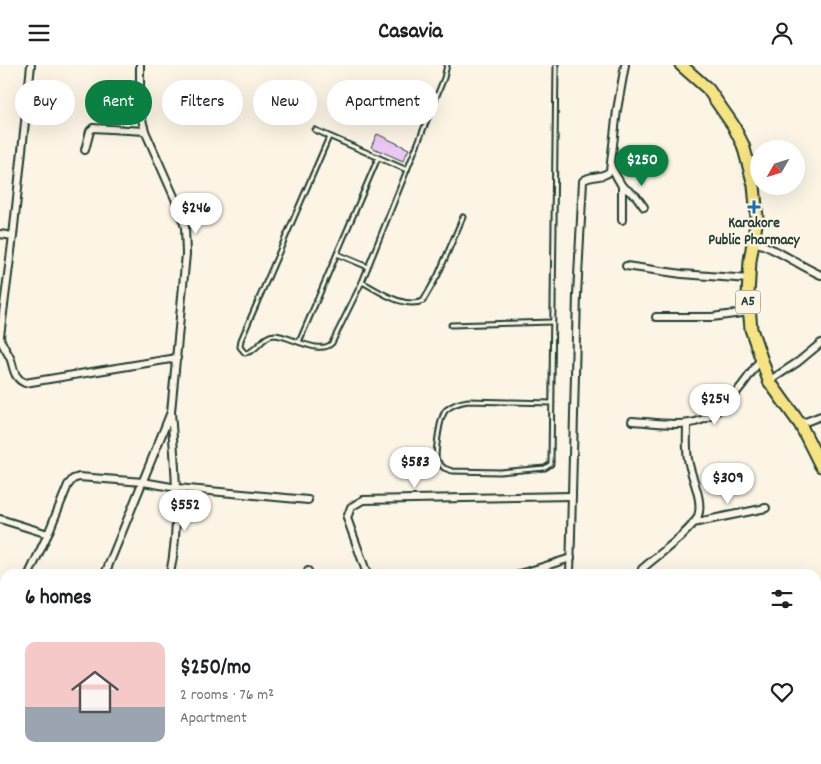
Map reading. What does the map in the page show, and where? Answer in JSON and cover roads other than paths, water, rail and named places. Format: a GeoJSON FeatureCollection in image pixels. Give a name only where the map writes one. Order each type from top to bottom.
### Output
{"type":"FeatureCollection","features":[{"type":"Feature","properties":{"kind":"highway","name":"A5"},"geometry":{"type":"LineString","coordinates":[[683,66],[708,89],[733,125],[743,145],[756,201],[757,217],[749,279],[751,329],[769,381],[800,424],[821,466]]}},
{"type":"Feature","properties":{"kind":"street"},"geometry":{"type":"LineString","coordinates":[[31,65],[0,337],[10,359],[12,370],[25,383],[177,358]]}},
{"type":"Feature","properties":{"kind":"street"},"geometry":{"type":"LineString","coordinates":[[140,65],[140,112],[145,131],[176,201],[184,227],[186,254],[171,412],[177,488],[171,569]]}},
{"type":"Feature","properties":{"kind":"street"},"geometry":{"type":"LineString","coordinates":[[570,569],[577,295],[583,181],[587,178],[608,174],[611,167],[617,110],[625,65]]}},
{"type":"Feature","properties":{"kind":"street"},"geometry":{"type":"LineString","coordinates":[[85,150],[90,131],[93,128],[145,131]]}},
{"type":"Feature","properties":{"kind":"street"},"geometry":{"type":"LineString","coordinates":[[611,167],[622,186],[636,196],[644,207]]}},
{"type":"Feature","properties":{"kind":"street"},"geometry":{"type":"LineString","coordinates":[[622,186],[622,220]]}},
{"type":"Feature","properties":{"kind":"street"},"geometry":{"type":"LineString","coordinates":[[0,234],[13,236]]}},
{"type":"Feature","properties":{"kind":"street"},"geometry":{"type":"LineString","coordinates":[[754,241],[764,244],[821,275]]}},
{"type":"Feature","properties":{"kind":"street"},"geometry":{"type":"LineString","coordinates":[[626,266],[682,274],[749,279]]}},
{"type":"Feature","properties":{"kind":"street"},"geometry":{"type":"LineString","coordinates":[[656,317],[712,317],[749,312]]}},
{"type":"Feature","properties":{"kind":"street"},"geometry":{"type":"LineString","coordinates":[[769,381],[798,362],[821,343]]}},
{"type":"Feature","properties":{"kind":"street"},"geometry":{"type":"LineString","coordinates":[[632,421],[687,424],[707,418],[735,395],[762,357]]}},
{"type":"Feature","properties":{"kind":"street"},"geometry":{"type":"LineString","coordinates":[[107,569],[171,412]]}},
{"type":"Feature","properties":{"kind":"street"},"geometry":{"type":"LineString","coordinates":[[800,424],[821,416]]}},
{"type":"Feature","properties":{"kind":"street"},"geometry":{"type":"LineString","coordinates":[[642,569],[676,540],[698,517],[700,510],[698,494],[688,459],[687,424]]}},
{"type":"Feature","properties":{"kind":"street"},"geometry":{"type":"LineString","coordinates":[[31,569],[68,485],[73,479],[79,477],[308,500]]}},
{"type":"Feature","properties":{"kind":"street"},"geometry":{"type":"LineString","coordinates":[[365,569],[347,518],[351,507],[363,500],[572,496]]}},
{"type":"Feature","properties":{"kind":"street"},"geometry":{"type":"LineString","coordinates":[[693,523],[766,508]]}},
{"type":"Feature","properties":{"kind":"street"},"geometry":{"type":"LineString","coordinates":[[0,519],[48,534]]}},
{"type":"Feature","properties":{"kind":"street"},"geometry":{"type":"LineString","coordinates":[[536,569],[571,558]]}},
{"type":"Feature","properties":{"kind":"lane"},"geometry":{"type":"LineString","coordinates":[[329,137],[241,340],[240,347],[245,353],[249,353],[266,338],[274,335],[319,348],[329,346],[362,282],[444,78],[447,65]]}},
{"type":"Feature","properties":{"kind":"lane"},"geometry":{"type":"LineString","coordinates":[[552,403],[468,401],[447,409],[443,415],[436,450],[436,460],[444,468],[452,471],[500,472],[549,467],[551,464],[552,403],[552,322],[556,65]]}},
{"type":"Feature","properties":{"kind":"lane"},"geometry":{"type":"LineString","coordinates":[[315,131],[407,170]]}},
{"type":"Feature","properties":{"kind":"lane"},"geometry":{"type":"LineString","coordinates":[[299,341],[378,158]]}},
{"type":"Feature","properties":{"kind":"lane"},"geometry":{"type":"LineString","coordinates":[[362,282],[394,299],[412,303],[424,301],[438,275],[463,217]]}},
{"type":"Feature","properties":{"kind":"lane"},"geometry":{"type":"LineString","coordinates":[[337,254],[368,267]]}},
{"type":"Feature","properties":{"kind":"lane"},"geometry":{"type":"LineString","coordinates":[[451,325],[552,322]]}},
{"type":"Feature","properties":{"kind":"place","name":"Karakore Public Pharmacy"},"geometry":{"type":"Point","coordinates":[754,207]}}]}
